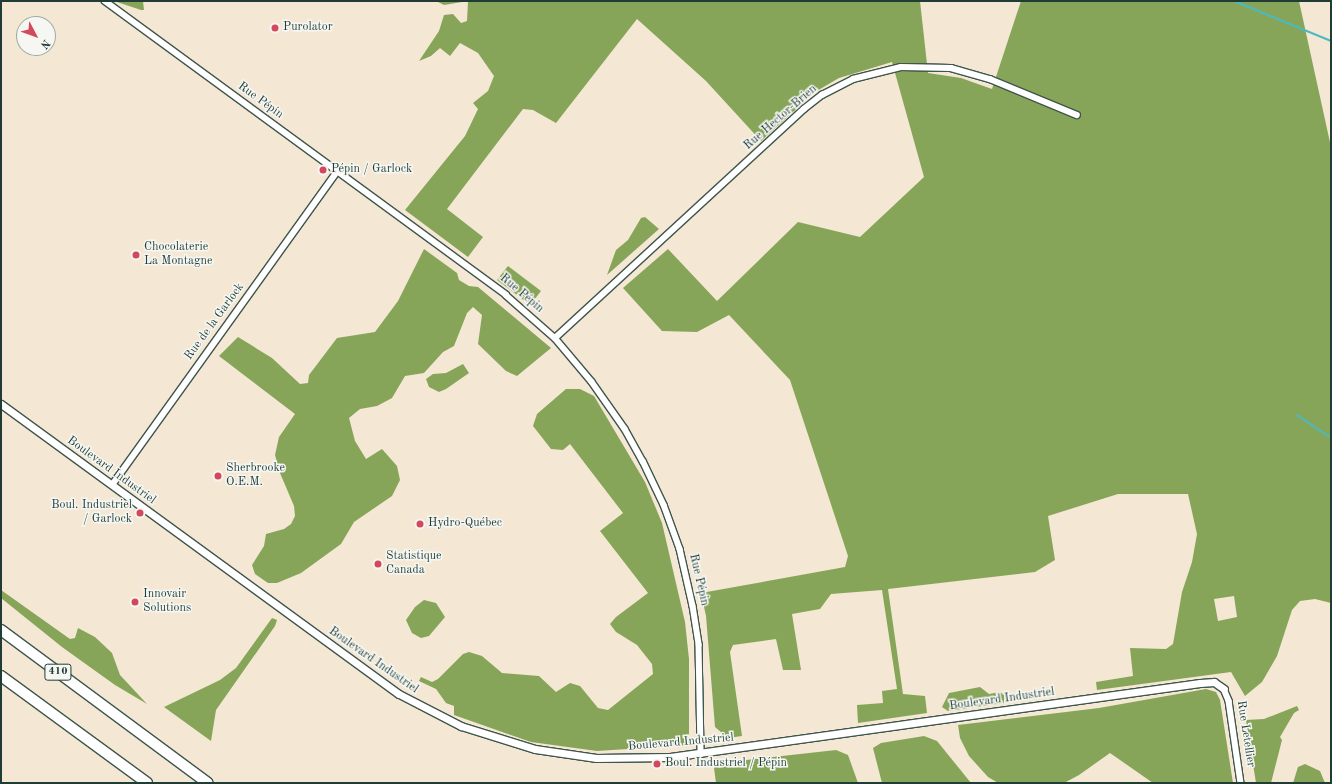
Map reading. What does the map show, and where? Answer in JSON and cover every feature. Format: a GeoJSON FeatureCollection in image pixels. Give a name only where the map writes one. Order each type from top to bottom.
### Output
{"type":"FeatureCollection","features":[{"type":"Feature","properties":{"kind":"highway","name":"410"},"geometry":{"type":"LineString","coordinates":[[1,629],[208,783]]}},
{"type":"Feature","properties":{"kind":"highway"},"geometry":{"type":"LineString","coordinates":[[1,676],[147,783]]}},
{"type":"Feature","properties":{"kind":"highway"},"geometry":{"type":"LineString","coordinates":[[1,684],[82,735]]}},
{"type":"Feature","properties":{"kind":"street","name":"Rue Pépin"},"geometry":{"type":"LineString","coordinates":[[105,1],[495,286],[555,338],[592,382],[625,429],[669,518],[683,564],[696,624],[701,683],[701,754]]}},
{"type":"Feature","properties":{"kind":"street","name":"Rue Hector-Brien"},"geometry":{"type":"LineString","coordinates":[[555,338],[804,109],[822,95],[853,79],[901,67],[951,68],[990,79],[1077,116]]}},
{"type":"Feature","properties":{"kind":"street","name":"Rue de la Garlock"},"geometry":{"type":"LineString","coordinates":[[112,485],[337,172]]}},
{"type":"Feature","properties":{"kind":"street","name":"Boulevard Industriel"},"geometry":{"type":"LineString","coordinates":[[1,404],[368,673],[414,703],[445,719],[514,744],[573,756],[638,759],[701,754],[1200,682],[1214,682],[1224,689]]}},
{"type":"Feature","properties":{"kind":"street","name":"Rue Letellier"},"geometry":{"type":"LineString","coordinates":[[1224,689],[1229,701],[1241,783]]}},
{"type":"Feature","properties":{"kind":"green space"},"geometry":{"type":"Polygon","coordinates":[[[143,1],[144,10],[117,2],[143,1]]]}},
{"type":"Feature","properties":{"kind":"green space"},"geometry":{"type":"Polygon","coordinates":[[[436,1],[468,1],[444,5],[436,1]]]}},
{"type":"Feature","properties":{"kind":"green space"},"geometry":{"type":"Polygon","coordinates":[[[468,1],[920,1],[928,73],[961,78],[992,89],[1021,1],[1299,1],[1331,147],[1331,603],[1315,599],[1300,601],[1292,610],[1277,656],[1262,682],[1245,696],[1231,672],[1097,690],[1096,682],[1133,676],[1130,648],[1166,649],[1173,644],[1182,592],[1192,562],[1197,534],[1188,494],[1118,494],[1048,516],[1055,560],[1035,572],[888,589],[903,694],[925,696],[927,713],[858,723],[857,705],[883,703],[882,691],[897,689],[882,590],[831,594],[820,609],[792,614],[801,670],[783,670],[776,639],[733,645],[730,652],[742,736],[728,738],[715,727],[706,616],[701,593],[845,567],[848,556],[790,380],[729,315],[697,332],[662,331],[623,288],[668,249],[717,301],[798,222],[860,237],[924,177],[892,62],[839,78],[815,92],[761,141],[706,81],[637,19],[556,123],[533,110],[523,109],[447,209],[483,237],[468,257],[405,210],[465,136],[478,109],[473,103],[488,91],[494,76],[478,53],[460,43],[450,56],[440,48],[431,56],[419,61],[439,31],[444,15],[453,14],[461,23],[467,21],[468,1]],[[1234,596],[1214,599],[1218,621],[1237,617],[1234,596]]]}},
{"type":"Feature","properties":{"kind":"green space"},"geometry":{"type":"Polygon","coordinates":[[[645,217],[659,229],[607,275],[616,250],[628,240],[641,218],[645,217]]]}},
{"type":"Feature","properties":{"kind":"green space"},"geometry":{"type":"Polygon","coordinates":[[[424,249],[457,273],[459,280],[469,286],[478,287],[551,348],[517,376],[506,371],[478,344],[482,315],[473,307],[467,313],[454,346],[443,352],[424,373],[405,376],[392,398],[377,406],[360,409],[349,418],[355,441],[366,459],[382,449],[397,466],[400,480],[392,496],[354,522],[341,544],[301,573],[277,583],[268,583],[255,574],[252,565],[264,546],[266,534],[284,529],[291,524],[295,516],[294,506],[280,473],[275,455],[279,437],[295,414],[219,356],[238,337],[272,358],[300,384],[308,383],[309,375],[337,338],[375,332],[398,301],[424,249]]]}},
{"type":"Feature","properties":{"kind":"green space"},"geometry":{"type":"Polygon","coordinates":[[[508,266],[541,291],[530,305],[497,280],[508,266]]]}},
{"type":"Feature","properties":{"kind":"green space"},"geometry":{"type":"Polygon","coordinates":[[[463,364],[469,373],[446,389],[439,392],[429,387],[426,379],[433,374],[446,373],[463,364]]]}},
{"type":"Feature","properties":{"kind":"green space"},"geometry":{"type":"Polygon","coordinates":[[[566,389],[580,389],[594,396],[645,482],[662,523],[685,622],[689,659],[689,745],[597,751],[531,742],[454,715],[454,706],[446,703],[436,689],[419,681],[421,677],[432,682],[438,679],[463,654],[469,652],[482,656],[502,673],[539,676],[556,692],[570,683],[580,686],[598,708],[608,710],[653,674],[652,664],[637,645],[616,632],[610,624],[616,617],[648,593],[600,531],[623,513],[570,444],[563,450],[551,449],[533,426],[537,414],[566,389]]]}},
{"type":"Feature","properties":{"kind":"green space"},"geometry":{"type":"Polygon","coordinates":[[[1,590],[70,639],[75,638],[78,628],[95,637],[112,653],[120,675],[147,704],[115,685],[62,647],[1,598],[1,590]]]}},
{"type":"Feature","properties":{"kind":"green space"},"geometry":{"type":"Polygon","coordinates":[[[424,600],[436,603],[445,617],[429,636],[421,638],[412,633],[406,620],[415,607],[424,600]]]}},
{"type":"Feature","properties":{"kind":"green space"},"geometry":{"type":"Polygon","coordinates":[[[272,618],[277,620],[275,626],[216,710],[211,741],[164,707],[220,680],[236,668],[272,618]]]}},
{"type":"Feature","properties":{"kind":"green space"},"geometry":{"type":"Polygon","coordinates":[[[980,687],[989,694],[1000,692],[1004,695],[1004,703],[948,711],[942,707],[949,693],[980,687]]]}},
{"type":"Feature","properties":{"kind":"green space"},"geometry":{"type":"Polygon","coordinates":[[[1206,689],[1216,692],[1220,700],[1233,783],[1153,783],[1110,753],[1079,775],[1064,783],[998,783],[988,777],[969,756],[960,738],[958,725],[1099,708],[1206,689]]]}},
{"type":"Feature","properties":{"kind":"green space"},"geometry":{"type":"Polygon","coordinates":[[[1297,706],[1299,710],[1294,713],[1280,737],[1282,740],[1271,783],[1256,783],[1246,720],[1264,719],[1297,706]]]}},
{"type":"Feature","properties":{"kind":"green space"},"geometry":{"type":"Polygon","coordinates":[[[924,736],[937,741],[971,783],[882,783],[873,748],[881,743],[924,736]]]}},
{"type":"Feature","properties":{"kind":"green space"},"geometry":{"type":"Polygon","coordinates":[[[836,750],[848,755],[858,783],[716,783],[714,768],[720,763],[836,750]]]}},
{"type":"Feature","properties":{"kind":"green space"},"geometry":{"type":"Polygon","coordinates":[[[1305,764],[1320,771],[1325,783],[1293,783],[1298,767],[1305,764]]]}},
{"type":"Feature","properties":{"kind":"waterway"},"geometry":{"type":"LineString","coordinates":[[1234,1],[1331,41]]}},
{"type":"Feature","properties":{"kind":"waterway"},"geometry":{"type":"LineString","coordinates":[[1297,415],[1331,438]]}},
{"type":"Feature","properties":{"kind":"place","name":"Purolator"},"geometry":{"type":"Point","coordinates":[275,28]}},
{"type":"Feature","properties":{"kind":"place","name":"Pépin / Garlock"},"geometry":{"type":"Point","coordinates":[323,170]}},
{"type":"Feature","properties":{"kind":"place","name":"Chocolaterie La Montagne"},"geometry":{"type":"Point","coordinates":[136,255]}},
{"type":"Feature","properties":{"kind":"place","name":"Sherbrooke O.E.M."},"geometry":{"type":"Point","coordinates":[218,476]}},
{"type":"Feature","properties":{"kind":"place","name":"Boul. Industriel / Garlock"},"geometry":{"type":"Point","coordinates":[140,513]}},
{"type":"Feature","properties":{"kind":"place","name":"Hydro-Québec"},"geometry":{"type":"Point","coordinates":[420,524]}},
{"type":"Feature","properties":{"kind":"place","name":"Statistique Canada"},"geometry":{"type":"Point","coordinates":[378,564]}},
{"type":"Feature","properties":{"kind":"place","name":"Innovair Solutions"},"geometry":{"type":"Point","coordinates":[135,602]}},
{"type":"Feature","properties":{"kind":"place","name":"Boul. Industriel / Pépin"},"geometry":{"type":"Point","coordinates":[657,764]}}]}
